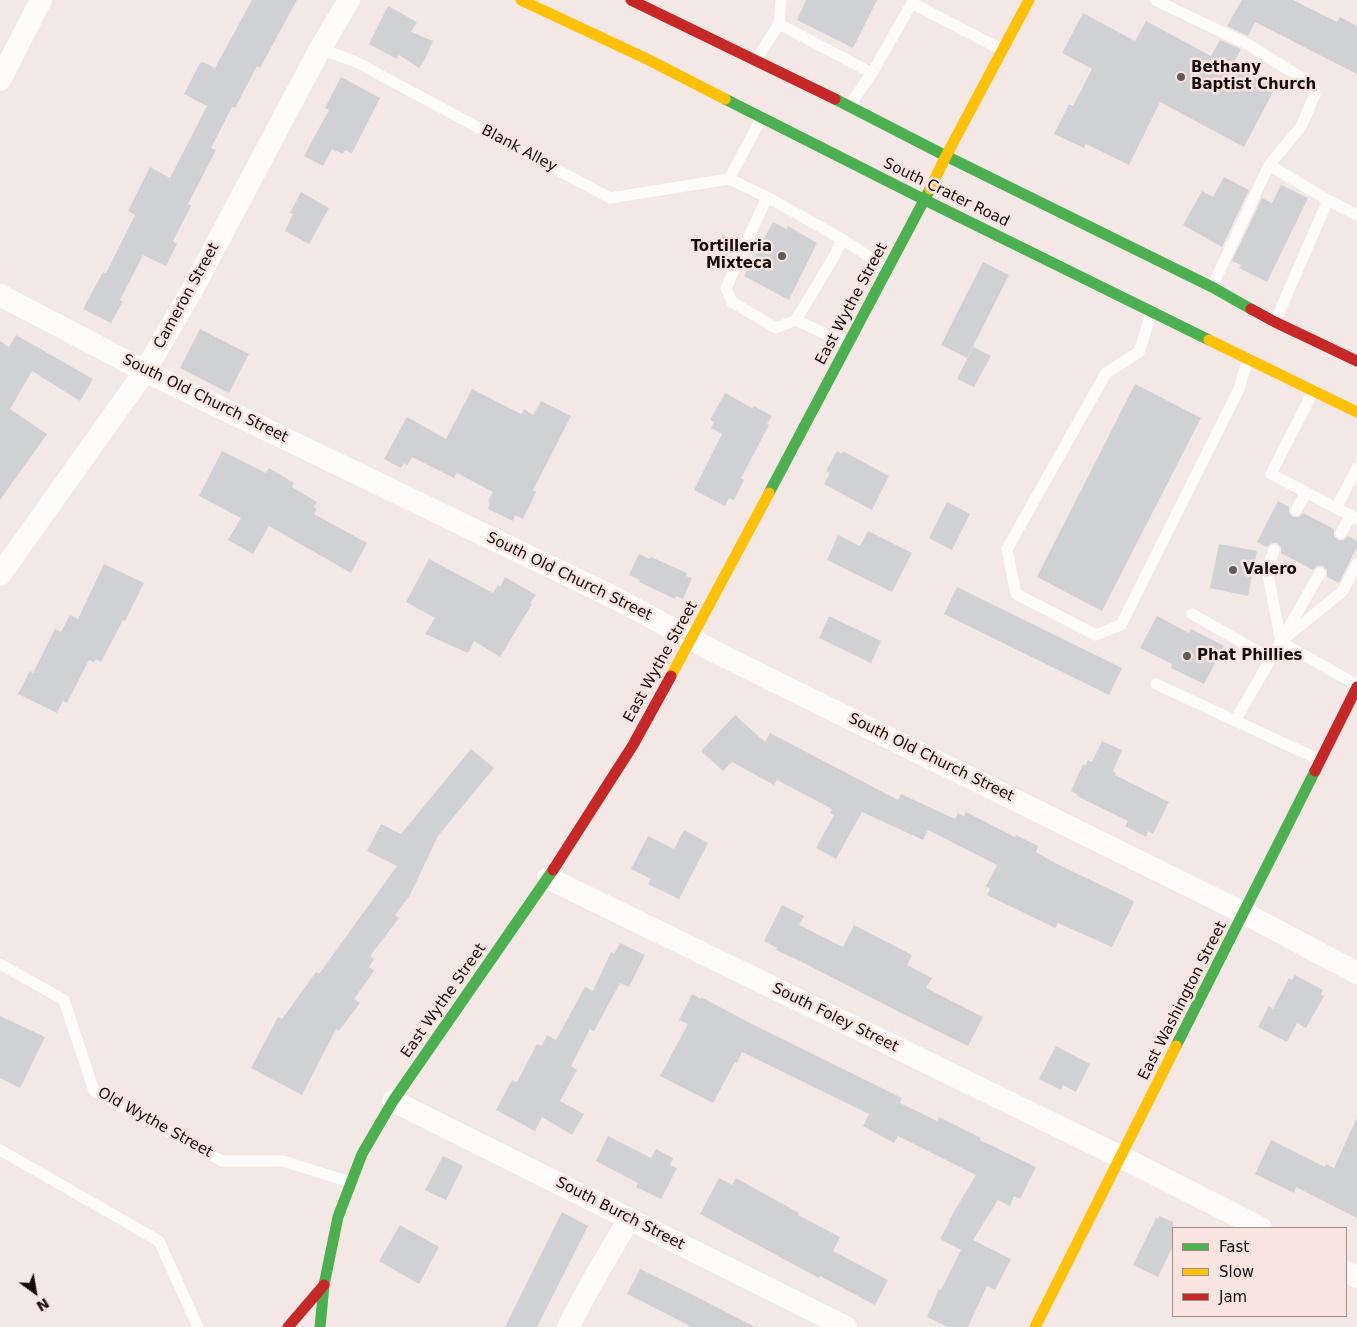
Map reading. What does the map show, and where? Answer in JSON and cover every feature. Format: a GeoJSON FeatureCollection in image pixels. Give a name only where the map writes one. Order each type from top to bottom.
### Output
{"type":"FeatureCollection","features":[{"type":"Feature","properties":{"kind":"main road","name":"South Crater Road"},"geometry":{"type":"LineString","coordinates":[[521,0],[649,60],[925,200],[1357,412]]}},
{"type":"Feature","properties":{"kind":"main road"},"geometry":{"type":"LineString","coordinates":[[632,0],[849,106],[1212,287],[1275,322],[1357,361]]}},
{"type":"Feature","properties":{"kind":"main road","name":"East Wythe Street"},"geometry":{"type":"LineString","coordinates":[[320,1327],[324,1285],[338,1217],[362,1154],[393,1101],[548,878],[633,745],[692,639],[1029,0]]}},
{"type":"Feature","properties":{"kind":"main road","name":"East Washington Street"},"geometry":{"type":"LineString","coordinates":[[1035,1327],[1357,686]]}},
{"type":"Feature","properties":{"kind":"main road"},"geometry":{"type":"LineString","coordinates":[[288,1327],[324,1285]]}},
{"type":"Feature","properties":{"kind":"street"},"geometry":{"type":"LineString","coordinates":[[0,80],[41,0]]}},
{"type":"Feature","properties":{"kind":"street","name":"Cameron Street"},"geometry":{"type":"LineString","coordinates":[[0,575],[145,371],[192,290],[320,49],[349,0]]}},
{"type":"Feature","properties":{"kind":"street","name":"South Old Church Street"},"geometry":{"type":"LineString","coordinates":[[0,295],[145,371],[619,600],[692,639],[1244,913],[1357,974]]}},
{"type":"Feature","properties":{"kind":"street","name":"South Foley Street"},"geometry":{"type":"LineString","coordinates":[[548,878],[1258,1227]]}},
{"type":"Feature","properties":{"kind":"street","name":"South Burch Street"},"geometry":{"type":"LineString","coordinates":[[393,1101],[846,1327]]}},
{"type":"Feature","properties":{"kind":"street"},"geometry":{"type":"LineString","coordinates":[[568,1327],[629,1219]]}},
{"type":"Feature","properties":{"kind":"lane"},"geometry":{"type":"LineString","coordinates":[[755,60],[779,24],[782,0]]}},
{"type":"Feature","properties":{"kind":"lane"},"geometry":{"type":"LineString","coordinates":[[1155,0],[1249,45],[1313,85],[1315,94],[1301,126],[1269,164],[1212,287]]}},
{"type":"Feature","properties":{"kind":"lane"},"geometry":{"type":"LineString","coordinates":[[849,106],[872,73],[913,2],[1002,50]]}},
{"type":"Feature","properties":{"kind":"lane"},"geometry":{"type":"LineString","coordinates":[[779,24],[872,73]]}},
{"type":"Feature","properties":{"kind":"lane","name":"Blank Alley"},"geometry":{"type":"LineString","coordinates":[[320,49],[354,61],[610,198],[729,179]]}},
{"type":"Feature","properties":{"kind":"lane"},"geometry":{"type":"LineString","coordinates":[[762,117],[729,179],[767,197],[842,239],[888,269]]}},
{"type":"Feature","properties":{"kind":"lane"},"geometry":{"type":"LineString","coordinates":[[1269,164],[1328,200],[1357,215]]}},
{"type":"Feature","properties":{"kind":"lane"},"geometry":{"type":"LineString","coordinates":[[767,197],[726,288],[732,302],[776,328],[796,320],[831,262],[842,239]]}},
{"type":"Feature","properties":{"kind":"lane"},"geometry":{"type":"LineString","coordinates":[[1275,322],[1328,200]]}},
{"type":"Feature","properties":{"kind":"lane"},"geometry":{"type":"LineString","coordinates":[[1152,312],[1139,352],[1106,373],[1007,549],[1016,594],[1096,635],[1121,625],[1239,388],[1248,358]]}},
{"type":"Feature","properties":{"kind":"lane"},"geometry":{"type":"LineString","coordinates":[[796,320],[847,344]]}},
{"type":"Feature","properties":{"kind":"lane"},"geometry":{"type":"LineString","coordinates":[[1314,390],[1271,474],[1354,517],[1341,533]]}},
{"type":"Feature","properties":{"kind":"lane"},"geometry":{"type":"LineString","coordinates":[[1336,508],[1357,468]]}},
{"type":"Feature","properties":{"kind":"lane"},"geometry":{"type":"LineString","coordinates":[[1296,510],[1306,492]]}},
{"type":"Feature","properties":{"kind":"lane"},"geometry":{"type":"LineString","coordinates":[[1274,550],[1267,570],[1281,642],[1357,686]]}},
{"type":"Feature","properties":{"kind":"lane"},"geometry":{"type":"LineString","coordinates":[[1281,642],[1343,591],[1357,564]]}},
{"type":"Feature","properties":{"kind":"lane"},"geometry":{"type":"LineString","coordinates":[[1235,720],[1320,573]]}},
{"type":"Feature","properties":{"kind":"lane"},"geometry":{"type":"LineString","coordinates":[[1192,614],[1271,659]]}},
{"type":"Feature","properties":{"kind":"lane"},"geometry":{"type":"LineString","coordinates":[[1156,684],[1320,760]]}},
{"type":"Feature","properties":{"kind":"lane","name":"Old Wythe Street"},"geometry":{"type":"LineString","coordinates":[[0,964],[64,1000],[94,1091],[222,1160],[283,1161],[350,1182]]}},
{"type":"Feature","properties":{"kind":"lane"},"geometry":{"type":"LineString","coordinates":[[0,1150],[159,1241],[198,1327]]}},
{"type":"Feature","properties":{"kind":"building"},"geometry":{"type":"Polygon","coordinates":[[[252,0],[297,0],[260,68],[257,66],[235,108],[232,107],[211,148],[216,150],[188,204],[191,206],[173,241],[177,244],[166,266],[143,255],[120,300],[123,301],[111,323],[83,309],[103,272],[106,273],[135,215],[128,211],[150,167],[170,178],[207,106],[184,94],[200,63],[203,62],[215,68],[252,0]]]}},
{"type":"Feature","properties":{"kind":"building"},"geometry":{"type":"Polygon","coordinates":[[[806,0],[877,0],[853,48],[797,20],[806,0]]]}},
{"type":"Feature","properties":{"kind":"building"},"geometry":{"type":"Polygon","coordinates":[[[1242,0],[1293,0],[1337,22],[1340,17],[1357,26],[1357,74],[1255,22],[1248,36],[1227,26],[1242,0]]]}},
{"type":"Feature","properties":{"kind":"building"},"geometry":{"type":"Polygon","coordinates":[[[388,6],[417,22],[411,32],[433,41],[419,68],[399,55],[397,59],[369,44],[388,6]]]}},
{"type":"Feature","properties":{"kind":"building","name":"Bethany Baptist Church"},"geometry":{"type":"Polygon","coordinates":[[[1083,13],[1135,41],[1146,21],[1211,56],[1220,40],[1241,49],[1232,66],[1275,88],[1244,147],[1160,102],[1129,165],[1086,144],[1084,148],[1054,134],[1069,104],[1073,106],[1092,69],[1062,53],[1083,13]]]}},
{"type":"Feature","properties":{"kind":"building"},"geometry":{"type":"Polygon","coordinates":[[[341,77],[380,98],[352,153],[345,150],[343,154],[332,149],[323,166],[304,156],[329,110],[325,108],[341,77]]]}},
{"type":"Feature","properties":{"kind":"building"},"geometry":{"type":"Polygon","coordinates":[[[1224,177],[1249,190],[1222,247],[1183,225],[1202,191],[1213,197],[1224,177]]]}},
{"type":"Feature","properties":{"kind":"building"},"geometry":{"type":"Polygon","coordinates":[[[1281,185],[1308,198],[1267,282],[1239,268],[1241,265],[1232,261],[1262,198],[1272,203],[1281,185]]]}},
{"type":"Feature","properties":{"kind":"building"},"geometry":{"type":"Polygon","coordinates":[[[301,192],[329,208],[309,244],[285,231],[293,214],[290,213],[301,192]]]}},
{"type":"Feature","properties":{"kind":"building"},"geometry":{"type":"Polygon","coordinates":[[[773,222],[787,229],[788,226],[817,243],[789,300],[744,276],[773,222]]]}},
{"type":"Feature","properties":{"kind":"building"},"geometry":{"type":"Polygon","coordinates":[[[983,262],[1009,275],[967,358],[941,345],[983,262]]]}},
{"type":"Feature","properties":{"kind":"building"},"geometry":{"type":"Polygon","coordinates":[[[200,329],[249,354],[229,393],[180,368],[200,329]]]}},
{"type":"Feature","properties":{"kind":"building"},"geometry":{"type":"Polygon","coordinates":[[[16,335],[93,379],[80,401],[32,371],[10,409],[47,434],[0,500],[0,341],[9,347],[16,335]]]}},
{"type":"Feature","properties":{"kind":"building"},"geometry":{"type":"Polygon","coordinates":[[[973,347],[991,356],[974,387],[957,379],[973,347]]]}},
{"type":"Feature","properties":{"kind":"building"},"geometry":{"type":"Polygon","coordinates":[[[1135,384],[1201,418],[1102,611],[1037,577],[1135,384]]]}},
{"type":"Feature","properties":{"kind":"building"},"geometry":{"type":"Polygon","coordinates":[[[472,389],[521,414],[524,409],[533,415],[541,401],[571,416],[533,490],[536,492],[523,519],[515,515],[513,521],[488,509],[490,502],[488,501],[493,492],[457,473],[454,478],[412,457],[407,466],[404,463],[401,468],[384,459],[407,417],[446,439],[472,389]]]}},
{"type":"Feature","properties":{"kind":"building"},"geometry":{"type":"Polygon","coordinates":[[[725,393],[752,408],[754,406],[772,416],[741,478],[744,480],[734,500],[729,498],[725,506],[694,490],[722,434],[711,428],[714,422],[710,420],[725,393]]]}},
{"type":"Feature","properties":{"kind":"building"},"geometry":{"type":"Polygon","coordinates":[[[222,451],[266,473],[269,468],[294,483],[292,487],[317,502],[314,507],[317,509],[314,514],[367,543],[351,573],[269,526],[253,554],[228,540],[241,518],[199,496],[222,451]]]}},
{"type":"Feature","properties":{"kind":"building"},"geometry":{"type":"Polygon","coordinates":[[[837,451],[842,454],[843,451],[889,476],[872,510],[824,484],[830,473],[826,471],[837,451]]]}},
{"type":"Feature","properties":{"kind":"building","name":"Valero"},"geometry":{"type":"Polygon","coordinates":[[[1278,501],[1289,507],[1289,513],[1293,517],[1299,517],[1303,513],[1334,529],[1334,536],[1338,540],[1344,540],[1348,536],[1357,541],[1357,547],[1339,583],[1327,577],[1327,570],[1323,566],[1317,566],[1313,570],[1281,553],[1281,548],[1277,543],[1272,543],[1267,547],[1257,542],[1278,501]]]}},
{"type":"Feature","properties":{"kind":"building"},"geometry":{"type":"Polygon","coordinates":[[[947,502],[970,514],[952,550],[929,538],[947,502]]]}},
{"type":"Feature","properties":{"kind":"building"},"geometry":{"type":"Polygon","coordinates":[[[868,531],[912,553],[892,592],[827,560],[838,535],[860,546],[868,531]]]}},
{"type":"Feature","properties":{"kind":"building","name":"Valero"},"geometry":{"type":"Polygon","coordinates":[[[1219,544],[1257,551],[1248,596],[1210,588],[1219,544]]]}},
{"type":"Feature","properties":{"kind":"building"},"geometry":{"type":"Polygon","coordinates":[[[639,554],[650,559],[651,557],[687,573],[686,576],[692,578],[683,599],[676,596],[675,599],[639,582],[640,580],[629,575],[639,554]]]}},
{"type":"Feature","properties":{"kind":"building"},"geometry":{"type":"Polygon","coordinates":[[[429,559],[493,593],[498,585],[500,587],[505,577],[536,595],[500,657],[474,641],[468,653],[425,634],[435,618],[406,602],[429,559]]]}},
{"type":"Feature","properties":{"kind":"building"},"geometry":{"type":"Polygon","coordinates":[[[104,564],[144,583],[101,662],[96,659],[94,662],[89,660],[67,703],[63,701],[57,713],[18,694],[30,671],[33,673],[55,629],[61,632],[70,615],[78,619],[104,564]]]}},
{"type":"Feature","properties":{"kind":"building"},"geometry":{"type":"Polygon","coordinates":[[[957,587],[1122,668],[1109,695],[944,614],[957,587]]]}},
{"type":"Feature","properties":{"kind":"building"},"geometry":{"type":"Polygon","coordinates":[[[829,616],[881,641],[871,663],[819,638],[829,616]]]}},
{"type":"Feature","properties":{"kind":"building","name":"Phat Phillies"},"geometry":{"type":"Polygon","coordinates":[[[1157,616],[1189,633],[1191,629],[1224,646],[1204,684],[1171,668],[1172,664],[1140,648],[1157,616]]]}},
{"type":"Feature","properties":{"kind":"building"},"geometry":{"type":"Polygon","coordinates":[[[735,715],[765,742],[770,733],[898,800],[901,794],[955,819],[958,813],[964,816],[966,812],[1015,837],[1016,835],[1038,846],[1036,852],[1055,863],[1128,898],[1134,902],[1112,947],[1058,923],[1055,928],[987,895],[990,889],[986,886],[997,865],[928,830],[923,840],[862,812],[836,859],[816,848],[834,815],[830,813],[832,809],[777,780],[774,785],[732,762],[723,771],[701,751],[735,715]]]}},
{"type":"Feature","properties":{"kind":"building"},"geometry":{"type":"Polygon","coordinates":[[[1102,741],[1122,750],[1113,771],[1116,773],[1115,775],[1169,802],[1153,834],[1148,831],[1146,837],[1125,826],[1128,821],[1077,796],[1077,794],[1071,791],[1083,764],[1085,766],[1088,760],[1092,762],[1102,741]]]}},
{"type":"Feature","properties":{"kind":"building"},"geometry":{"type":"Polygon","coordinates":[[[471,749],[494,768],[438,836],[410,895],[395,915],[399,918],[370,956],[374,959],[369,967],[374,971],[354,999],[360,1003],[339,1031],[336,1029],[302,1095],[251,1068],[278,1017],[282,1019],[316,972],[319,974],[397,866],[367,851],[381,824],[401,834],[471,749]]]}},
{"type":"Feature","properties":{"kind":"building"},"geometry":{"type":"Polygon","coordinates":[[[684,830],[708,843],[679,899],[648,884],[651,879],[631,869],[648,836],[674,849],[684,830]]]}},
{"type":"Feature","properties":{"kind":"building"},"geometry":{"type":"Polygon","coordinates":[[[782,905],[804,916],[799,925],[843,947],[854,925],[912,955],[907,965],[932,978],[926,988],[983,1017],[968,1046],[776,950],[777,948],[764,941],[782,905]]]}},
{"type":"Feature","properties":{"kind":"building"},"geometry":{"type":"Polygon","coordinates":[[[620,943],[645,955],[629,987],[620,983],[594,1031],[590,1029],[571,1066],[577,1070],[560,1101],[584,1114],[572,1135],[542,1117],[535,1131],[496,1110],[512,1080],[517,1082],[537,1044],[542,1046],[547,1035],[556,1040],[585,987],[593,991],[611,952],[614,954],[620,943]]]}},
{"type":"Feature","properties":{"kind":"building"},"geometry":{"type":"Polygon","coordinates":[[[1295,975],[1323,990],[1321,995],[1324,996],[1306,1028],[1297,1023],[1287,1042],[1258,1027],[1269,1006],[1273,1009],[1289,978],[1292,980],[1295,975]]]}},
{"type":"Feature","properties":{"kind":"building"},"geometry":{"type":"Polygon","coordinates":[[[692,994],[902,1098],[900,1103],[937,1121],[939,1117],[981,1138],[980,1140],[1036,1167],[1020,1199],[1014,1196],[1010,1206],[998,1200],[973,1240],[1011,1259],[995,1290],[987,1286],[968,1327],[948,1327],[927,1317],[939,1289],[941,1290],[961,1250],[940,1239],[976,1175],[898,1136],[894,1143],[863,1126],[869,1114],[742,1052],[713,1103],[660,1076],[688,1024],[679,1020],[692,994]]]}},
{"type":"Feature","properties":{"kind":"building"},"geometry":{"type":"Polygon","coordinates":[[[0,1016],[45,1037],[20,1088],[0,1078],[0,1016]]]}},
{"type":"Feature","properties":{"kind":"building"},"geometry":{"type":"Polygon","coordinates":[[[1056,1046],[1090,1064],[1076,1092],[1063,1085],[1061,1090],[1039,1079],[1056,1046]]]}},
{"type":"Feature","properties":{"kind":"building"},"geometry":{"type":"Polygon","coordinates":[[[1357,1117],[1357,1218],[1296,1187],[1294,1193],[1255,1174],[1271,1140],[1325,1167],[1326,1164],[1334,1168],[1357,1117]]]}},
{"type":"Feature","properties":{"kind":"building"},"geometry":{"type":"Polygon","coordinates":[[[608,1136],[651,1158],[656,1149],[673,1158],[670,1165],[677,1168],[661,1199],[636,1187],[638,1183],[596,1161],[608,1136]]]}},
{"type":"Feature","properties":{"kind":"building"},"geometry":{"type":"Polygon","coordinates":[[[443,1156],[463,1166],[446,1200],[425,1190],[443,1156]]]}},
{"type":"Feature","properties":{"kind":"building"},"geometry":{"type":"Polygon","coordinates":[[[719,1178],[732,1185],[736,1178],[799,1213],[798,1215],[840,1237],[833,1251],[888,1280],[875,1305],[820,1276],[819,1278],[700,1214],[719,1178]]]}},
{"type":"Feature","properties":{"kind":"building"},"geometry":{"type":"Polygon","coordinates":[[[562,1212],[588,1226],[537,1327],[505,1327],[562,1212]]]}},
{"type":"Feature","properties":{"kind":"building"},"geometry":{"type":"Polygon","coordinates":[[[1159,1216],[1173,1222],[1173,1227],[1172,1248],[1158,1277],[1133,1265],[1156,1218],[1158,1219],[1159,1216]]]}},
{"type":"Feature","properties":{"kind":"building"},"geometry":{"type":"Polygon","coordinates":[[[400,1225],[439,1247],[419,1284],[379,1261],[400,1225]]]}},
{"type":"Feature","properties":{"kind":"building"},"geometry":{"type":"Polygon","coordinates":[[[640,1269],[755,1327],[692,1327],[627,1294],[640,1269]]]}},
{"type":"Feature","properties":{"kind":"traffic: fast"},"geometry":{"type":"LineString","coordinates":[[725,99],[1209,340]]}},
{"type":"Feature","properties":{"kind":"traffic: fast"},"geometry":{"type":"LineString","coordinates":[[835,99],[1212,287],[1251,309]]}},
{"type":"Feature","properties":{"kind":"traffic: fast"},"geometry":{"type":"LineString","coordinates":[[769,493],[930,189]]}},
{"type":"Feature","properties":{"kind":"traffic: fast"},"geometry":{"type":"LineString","coordinates":[[1176,1046],[1315,771]]}},
{"type":"Feature","properties":{"kind":"traffic: fast"},"geometry":{"type":"LineString","coordinates":[[320,1327],[324,1285],[338,1217],[362,1154],[393,1101],[553,870]]}},
{"type":"Feature","properties":{"kind":"traffic: slow"},"geometry":{"type":"LineString","coordinates":[[521,0],[649,60],[725,99]]}},
{"type":"Feature","properties":{"kind":"traffic: slow"},"geometry":{"type":"LineString","coordinates":[[930,189],[1029,0]]}},
{"type":"Feature","properties":{"kind":"traffic: slow"},"geometry":{"type":"LineString","coordinates":[[1209,340],[1357,412]]}},
{"type":"Feature","properties":{"kind":"traffic: slow"},"geometry":{"type":"LineString","coordinates":[[671,676],[769,493]]}},
{"type":"Feature","properties":{"kind":"traffic: slow"},"geometry":{"type":"LineString","coordinates":[[1035,1327],[1176,1046]]}},
{"type":"Feature","properties":{"kind":"traffic: jam"},"geometry":{"type":"LineString","coordinates":[[631,0],[835,99]]}},
{"type":"Feature","properties":{"kind":"traffic: jam"},"geometry":{"type":"LineString","coordinates":[[1251,309],[1357,361]]}},
{"type":"Feature","properties":{"kind":"traffic: jam"},"geometry":{"type":"LineString","coordinates":[[553,870],[633,745],[671,676]]}},
{"type":"Feature","properties":{"kind":"traffic: jam"},"geometry":{"type":"LineString","coordinates":[[1315,771],[1357,687]]}},
{"type":"Feature","properties":{"kind":"traffic: jam"},"geometry":{"type":"LineString","coordinates":[[288,1327],[324,1285]]}},
{"type":"Feature","properties":{"kind":"place","name":"Bethany Baptist Church"},"geometry":{"type":"Point","coordinates":[1181,77]}},
{"type":"Feature","properties":{"kind":"place","name":"Tortilleria Mixteca"},"geometry":{"type":"Point","coordinates":[782,256]}},
{"type":"Feature","properties":{"kind":"place","name":"Valero"},"geometry":{"type":"Point","coordinates":[1233,570]}},
{"type":"Feature","properties":{"kind":"place","name":"Phat Phillies"},"geometry":{"type":"Point","coordinates":[1187,656]}}]}
